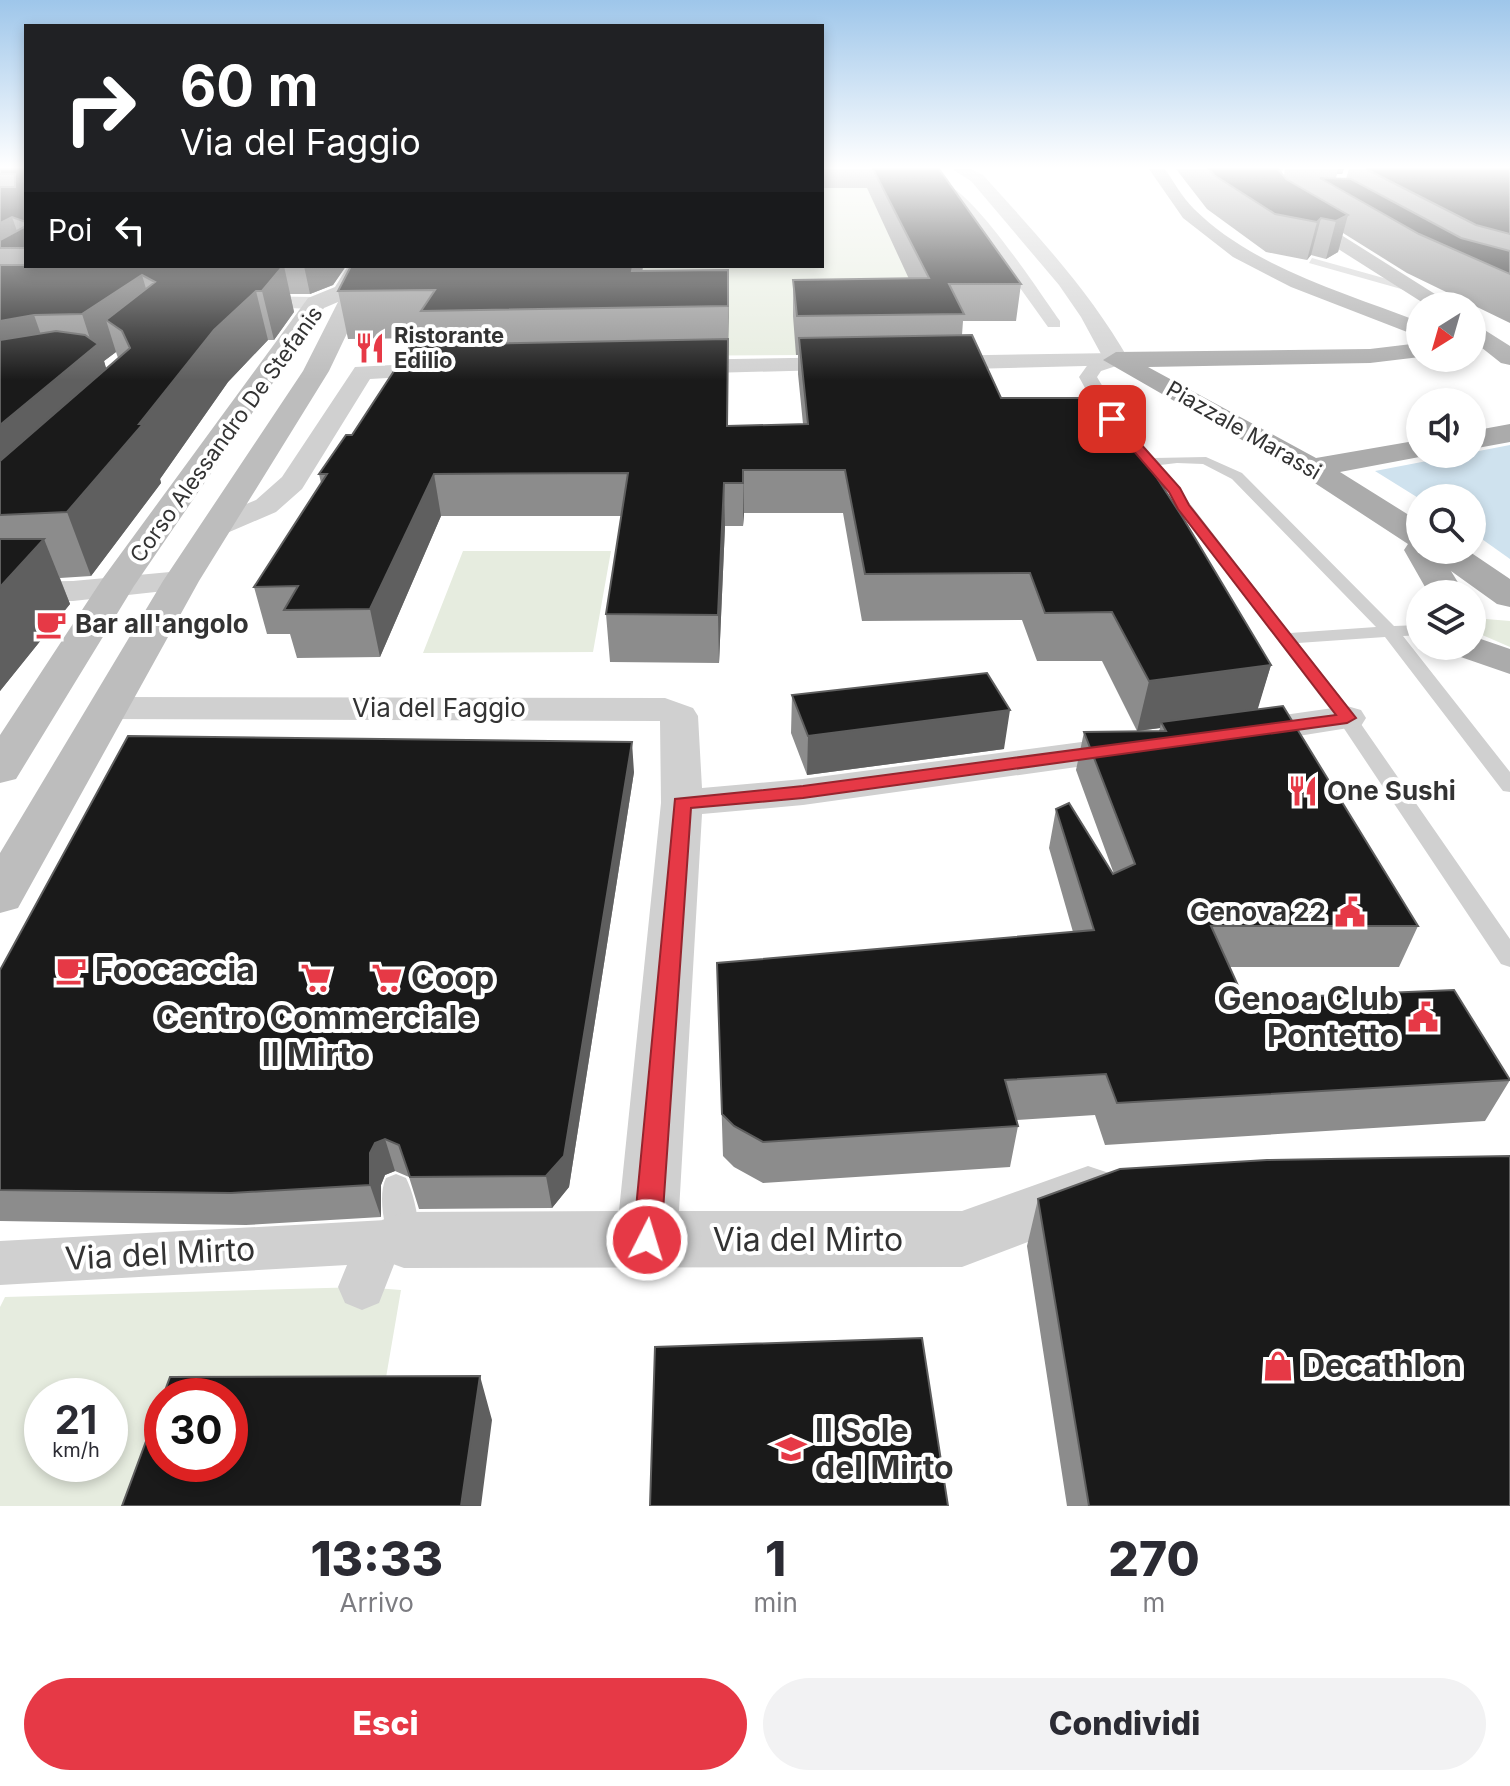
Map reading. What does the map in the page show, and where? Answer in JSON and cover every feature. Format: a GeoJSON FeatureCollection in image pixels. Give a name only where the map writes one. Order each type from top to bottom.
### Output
{"type":"FeatureCollection","features":[{"type":"Feature","properties":{"kind":"main road"},"geometry":{"type":"LineString","coordinates":[[1221,239],[1295,280],[1406,324]]}},
{"type":"Feature","properties":{"kind":"main road"},"geometry":{"type":"LineString","coordinates":[[1338,239],[1413,292]]}},
{"type":"Feature","properties":{"kind":"main road","name":"Corso Alessandro De Stefanis"},"geometry":{"type":"LineString","coordinates":[[0,895],[181,581],[316,371],[350,304],[348,280]]}},
{"type":"Feature","properties":{"kind":"main road","name":"Corso Alessandro De Stefanis"},"geometry":{"type":"LineString","coordinates":[[0,769],[116,586],[348,280]]}},
{"type":"Feature","properties":{"kind":"main road"},"geometry":{"type":"LineString","coordinates":[[1364,307],[1406,305]]}},
{"type":"Feature","properties":{"kind":"main road"},"geometry":{"type":"LineString","coordinates":[[1116,360],[1370,356],[1406,352]]}},
{"type":"Feature","properties":{"kind":"main road","name":"Piazzale Marassi"},"geometry":{"type":"LineString","coordinates":[[1116,360],[1312,468],[1406,533]]}},
{"type":"Feature","properties":{"kind":"main road"},"geometry":{"type":"LineString","coordinates":[[1486,437],[1510,433]]}},
{"type":"Feature","properties":{"kind":"main road"},"geometry":{"type":"LineString","coordinates":[[1312,468],[1406,451]]}},
{"type":"Feature","properties":{"kind":"main road"},"geometry":{"type":"LineString","coordinates":[[1464,564],[1510,596]]}},
{"type":"Feature","properties":{"kind":"main road"},"geometry":{"type":"LineString","coordinates":[[1486,607],[1510,609]]}},
{"type":"Feature","properties":{"kind":"main road"},"geometry":{"type":"LineString","coordinates":[[1486,654],[1510,662]]}},
{"type":"Feature","properties":{"kind":"street"},"geometry":{"type":"LineString","coordinates":[[992,239],[1054,324]]}},
{"type":"Feature","properties":{"kind":"street"},"geometry":{"type":"LineString","coordinates":[[1030,239],[1092,316],[1116,360]]}},
{"type":"Feature","properties":{"kind":"street"},"geometry":{"type":"LineString","coordinates":[[224,302],[348,280]]}},
{"type":"Feature","properties":{"kind":"street"},"geometry":{"type":"LineString","coordinates":[[908,364],[1116,360]]}},
{"type":"Feature","properties":{"kind":"street"},"geometry":{"type":"LineString","coordinates":[[1112,419],[1088,377],[1095,367],[1116,360]]}},
{"type":"Feature","properties":{"kind":"street"},"geometry":{"type":"LineString","coordinates":[[656,367],[877,364]]}},
{"type":"Feature","properties":{"kind":"street"},"geometry":{"type":"LineString","coordinates":[[216,527],[266,506],[292,483],[363,372],[467,369]]}},
{"type":"Feature","properties":{"kind":"street","name":"Corso Alessandro De Stefanis"},"geometry":{"type":"LineString","coordinates":[[116,586],[181,581]]}},
{"type":"Feature","properties":{"kind":"street"},"geometry":{"type":"LineString","coordinates":[[0,592],[73,591],[116,586]]}},
{"type":"Feature","properties":{"kind":"street","name":"Via del Faggio"},"geometry":{"type":"LineString","coordinates":[[109,708],[665,709],[679,716],[682,803],[647,1240]]}},
{"type":"Feature","properties":{"kind":"street"},"geometry":{"type":"LineString","coordinates":[[682,803],[803,792],[1347,718]]}},
{"type":"Feature","properties":{"kind":"street","name":"Via del Mirto"},"geometry":{"type":"LineString","coordinates":[[0,1263],[393,1223],[647,1240],[962,1239],[1104,1187],[1135,1185]]}},
{"type":"Feature","properties":{"kind":"street"},"geometry":{"type":"LineString","coordinates":[[362,1287],[393,1223]]}},
{"type":"Feature","properties":{"kind":"lane"},"geometry":{"type":"LineString","coordinates":[[1312,261],[1406,296]]}},
{"type":"Feature","properties":{"kind":"lane"},"geometry":{"type":"LineString","coordinates":[[1112,419],[1152,462],[1347,718],[1510,958]]}},
{"type":"Feature","properties":{"kind":"lane","name":"Piazzale Marassi"},"geometry":{"type":"LineString","coordinates":[[1152,462],[1198,457],[1216,462],[1237,476],[1396,633],[1510,786]]}},
{"type":"Feature","properties":{"kind":"lane"},"geometry":{"type":"LineString","coordinates":[[1287,638],[1406,632]]}},
{"type":"Feature","properties":{"kind":"lane"},"geometry":{"type":"LineString","coordinates":[[1396,633],[1406,635]]}},
{"type":"Feature","properties":{"kind":"shaded area"},"geometry":{"type":"Polygon","coordinates":[[[824,239],[963,239],[1016,321],[946,321],[963,354],[619,356],[562,268],[824,268],[824,239]]]}},
{"type":"Feature","properties":{"kind":"shaded area"},"geometry":{"type":"Polygon","coordinates":[[[463,551],[611,551],[593,652],[423,653],[463,551]]]}},
{"type":"Feature","properties":{"kind":"shaded area"},"geometry":{"type":"Polygon","coordinates":[[[1486,619],[1510,621],[1510,647],[1486,637],[1486,619]]]}},
{"type":"Feature","properties":{"kind":"shaded area"},"geometry":{"type":"Polygon","coordinates":[[[362,1287],[401,1290],[364,1506],[0,1506],[0,1307],[5,1297],[362,1287]]]}},
{"type":"Feature","properties":{"kind":"water"},"geometry":{"type":"Polygon","coordinates":[[[1510,445],[1510,559],[1486,542],[1486,484],[1406,484],[1406,490],[1375,471],[1406,465],[1406,468],[1486,468],[1486,450],[1510,445]]]}},
{"type":"Feature","properties":{"kind":"building"},"geometry":{"type":"Polygon","coordinates":[[[24,239],[24,248],[0,248],[0,240],[24,239]]]}},
{"type":"Feature","properties":{"kind":"building"},"geometry":{"type":"Polygon","coordinates":[[[909,239],[989,239],[1021,284],[949,284],[964,314],[797,316],[793,280],[929,278],[909,239]]]}},
{"type":"Feature","properties":{"kind":"building"},"geometry":{"type":"Polygon","coordinates":[[[1431,239],[1466,239],[1510,251],[1510,274],[1431,239]]]}},
{"type":"Feature","properties":{"kind":"building"},"geometry":{"type":"Polygon","coordinates":[[[0,265],[24,265],[24,268],[281,268],[262,291],[256,291],[214,330],[139,424],[143,424],[67,512],[0,515],[0,461],[130,348],[122,331],[106,320],[155,282],[142,275],[82,314],[34,315],[0,321],[0,265]]]}},
{"type":"Feature","properties":{"kind":"building"},"geometry":{"type":"Polygon","coordinates":[[[350,268],[728,270],[728,306],[421,311],[435,290],[338,291],[350,268]]]}},
{"type":"Feature","properties":{"kind":"building"},"geometry":{"type":"Polygon","coordinates":[[[56,331],[85,335],[98,344],[0,425],[0,340],[56,331]]]}},
{"type":"Feature","properties":{"kind":"building"},"geometry":{"type":"Polygon","coordinates":[[[972,335],[1001,398],[1105,398],[1183,518],[1271,665],[1149,681],[1112,612],[1045,613],[1030,573],[865,574],[845,470],[743,470],[743,483],[724,483],[718,615],[606,614],[628,473],[434,474],[370,609],[284,610],[298,586],[254,587],[327,474],[319,474],[346,435],[352,435],[411,345],[728,339],[727,426],[808,424],[799,338],[972,335]]]}},
{"type":"Feature","properties":{"kind":"building"},"geometry":{"type":"Polygon","coordinates":[[[0,539],[44,539],[0,587],[0,539]]]}},
{"type":"Feature","properties":{"kind":"building"},"geometry":{"type":"Polygon","coordinates":[[[987,673],[1010,710],[808,736],[792,695],[987,673]]]}},
{"type":"Feature","properties":{"kind":"building"},"geometry":{"type":"Polygon","coordinates":[[[1283,706],[1418,926],[1211,926],[1244,999],[1454,990],[1510,1080],[1117,1103],[1106,1074],[1005,1080],[1018,1126],[763,1142],[734,1126],[722,1114],[717,963],[1094,930],[1056,809],[1069,803],[1113,874],[1135,864],[1084,732],[1166,731],[1161,722],[1283,706]]]}},
{"type":"Feature","properties":{"kind":"building","name":"Centro Commerciale Il Mirto"},"geometry":{"type":"Polygon","coordinates":[[[128,736],[632,742],[564,1156],[546,1176],[410,1177],[399,1145],[385,1139],[375,1143],[370,1153],[370,1185],[231,1193],[0,1190],[0,970],[128,736]]]}},
{"type":"Feature","properties":{"kind":"building","name":"Decathlon"},"geometry":{"type":"Polygon","coordinates":[[[1510,1156],[1510,1506],[1089,1506],[1038,1199],[1120,1169],[1267,1160],[1510,1156]]]}},
{"type":"Feature","properties":{"kind":"building","name":"Il Sole del Mirto"},"geometry":{"type":"Polygon","coordinates":[[[922,1338],[948,1506],[650,1506],[655,1347],[922,1338]]]}},
{"type":"Feature","properties":{"kind":"building"},"geometry":{"type":"Polygon","coordinates":[[[480,1376],[461,1506],[122,1506],[144,1447],[144,1482],[248,1482],[248,1378],[170,1377],[480,1376]]]}},
{"type":"Feature","properties":{"kind":"place","name":"Ristorante Edilio"},"geometry":{"type":"Point","coordinates":[370,348]}},
{"type":"Feature","properties":{"kind":"place","name":"Bar all'angolo"},"geometry":{"type":"Point","coordinates":[51,624]}},
{"type":"Feature","properties":{"kind":"place","name":"One Sushi"},"geometry":{"type":"Point","coordinates":[1303,791]}},
{"type":"Feature","properties":{"kind":"place","name":"Genova 22"},"geometry":{"type":"Point","coordinates":[1350,912]}},
{"type":"Feature","properties":{"kind":"place","name":"Foocaccia"},"geometry":{"type":"Point","coordinates":[71,970]}},
{"type":"Feature","properties":{"kind":"place","name":"Centro Commerciale Il Mirto"},"geometry":{"type":"Point","coordinates":[316,978]}},
{"type":"Feature","properties":{"kind":"place","name":"Coop"},"geometry":{"type":"Point","coordinates":[387,978]}},
{"type":"Feature","properties":{"kind":"place","name":"Genoa Club Pontetto"},"geometry":{"type":"Point","coordinates":[1423,1017]}},
{"type":"Feature","properties":{"kind":"place","name":"Decathlon"},"geometry":{"type":"Point","coordinates":[1278,1366]}},
{"type":"Feature","properties":{"kind":"place","name":"Il Sole del Mirto"},"geometry":{"type":"Point","coordinates":[791,1449]}},
{"type":"Feature","properties":{"kind":"route"},"geometry":{"type":"LineString","coordinates":[[647,1240],[682,803],[803,792],[1347,718],[1183,506],[1175,491],[1112,419]]}}]}
